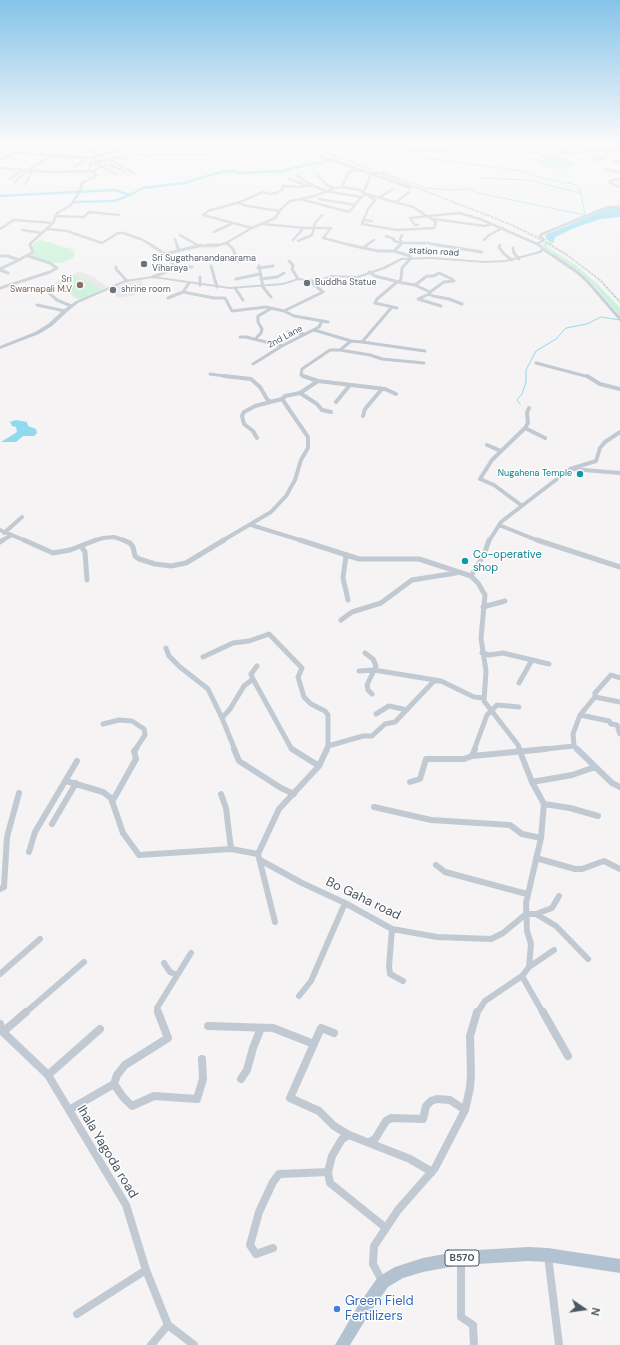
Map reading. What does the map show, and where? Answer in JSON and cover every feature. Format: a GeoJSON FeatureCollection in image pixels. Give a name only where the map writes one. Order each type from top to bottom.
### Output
{"type":"FeatureCollection","features":[{"type":"Feature","properties":{"kind":"main road","name":"B570"},"geometry":{"type":"LineString","coordinates":[[342,1345],[382,1282],[400,1272],[423,1265],[461,1258],[497,1255],[548,1255],[620,1266]]}},
{"type":"Feature","properties":{"kind":"street"},"geometry":{"type":"LineString","coordinates":[[0,270],[33,252],[31,243],[53,223],[55,216],[60,210],[70,206]]}},
{"type":"Feature","properties":{"kind":"street"},"geometry":{"type":"LineString","coordinates":[[226,206],[215,209],[203,216],[252,228]]}},
{"type":"Feature","properties":{"kind":"street"},"geometry":{"type":"LineString","coordinates":[[247,206],[280,211]]}},
{"type":"Feature","properties":{"kind":"street"},"geometry":{"type":"LineString","coordinates":[[165,254],[199,246],[216,246],[226,243],[252,228],[275,218],[285,206]]}},
{"type":"Feature","properties":{"kind":"street"},"geometry":{"type":"LineString","coordinates":[[326,206],[349,212],[354,206]]}},
{"type":"Feature","properties":{"kind":"street"},"geometry":{"type":"LineString","coordinates":[[372,206],[363,220],[363,225],[397,230],[432,230],[434,228],[436,222],[409,206]]}},
{"type":"Feature","properties":{"kind":"street"},"geometry":{"type":"LineString","coordinates":[[538,244],[544,240],[540,236],[542,234],[608,207],[620,206]]}},
{"type":"Feature","properties":{"kind":"street"},"geometry":{"type":"LineString","coordinates":[[55,216],[84,217],[89,212],[119,215]]}},
{"type":"Feature","properties":{"kind":"street"},"geometry":{"type":"LineString","coordinates":[[430,218],[459,213],[503,228],[538,244],[577,272],[588,282],[620,319]]}},
{"type":"Feature","properties":{"kind":"street"},"geometry":{"type":"LineString","coordinates":[[298,241],[312,235],[314,232],[313,228],[322,215]]}},
{"type":"Feature","properties":{"kind":"street"},"geometry":{"type":"LineString","coordinates":[[418,225],[411,221],[410,218],[430,218],[484,226],[492,224]]}},
{"type":"Feature","properties":{"kind":"street"},"geometry":{"type":"LineString","coordinates":[[0,229],[14,220],[53,223]]}},
{"type":"Feature","properties":{"kind":"street"},"geometry":{"type":"LineString","coordinates":[[363,220],[372,221]]}},
{"type":"Feature","properties":{"kind":"street"},"geometry":{"type":"LineString","coordinates":[[214,232],[231,224]]}},
{"type":"Feature","properties":{"kind":"street"},"geometry":{"type":"LineString","coordinates":[[262,224],[301,228],[331,228],[324,238],[378,251],[394,251],[408,254],[411,258],[402,268],[399,282],[377,299],[375,303],[397,308]]}},
{"type":"Feature","properties":{"kind":"street"},"geometry":{"type":"LineString","coordinates":[[293,240],[302,230],[301,228]]}},
{"type":"Feature","properties":{"kind":"street"},"geometry":{"type":"LineString","coordinates":[[484,240],[489,235],[503,228]]}},
{"type":"Feature","properties":{"kind":"street"},"geometry":{"type":"LineString","coordinates":[[47,229],[67,231],[102,242],[118,233],[123,233],[143,240],[165,254],[176,268]]}},
{"type":"Feature","properties":{"kind":"street"},"geometry":{"type":"LineString","coordinates":[[22,230],[42,233]]}},
{"type":"Feature","properties":{"kind":"street"},"geometry":{"type":"LineString","coordinates":[[180,235],[199,246]]}},
{"type":"Feature","properties":{"kind":"street"},"geometry":{"type":"LineString","coordinates":[[402,235],[400,239],[402,243]]}},
{"type":"Feature","properties":{"kind":"street"},"geometry":{"type":"LineString","coordinates":[[386,236],[394,239],[394,241],[402,243],[428,243],[482,252]]}},
{"type":"Feature","properties":{"kind":"street"},"geometry":{"type":"LineString","coordinates":[[175,238],[179,251]]}},
{"type":"Feature","properties":{"kind":"street"},"geometry":{"type":"LineString","coordinates":[[363,248],[374,240]]}},
{"type":"Feature","properties":{"kind":"street"},"geometry":{"type":"LineString","coordinates":[[226,243],[233,249],[238,262]]}},
{"type":"Feature","properties":{"kind":"street"},"geometry":{"type":"LineString","coordinates":[[394,251],[402,243]]}},
{"type":"Feature","properties":{"kind":"street"},"geometry":{"type":"LineString","coordinates":[[500,245],[500,249],[504,254],[512,260]]}},
{"type":"Feature","properties":{"kind":"street"},"geometry":{"type":"LineString","coordinates":[[514,248],[514,253],[519,259]]}},
{"type":"Feature","properties":{"kind":"street","name":"station road"},"geometry":{"type":"LineString","coordinates":[[298,278],[316,281],[332,276],[358,277],[384,268],[400,259],[411,258],[490,262],[512,260],[537,253],[543,249]]}},
{"type":"Feature","properties":{"kind":"street"},"geometry":{"type":"LineString","coordinates":[[0,256],[8,256],[19,260]]}},
{"type":"Feature","properties":{"kind":"street"},"geometry":{"type":"LineString","coordinates":[[0,288],[58,268],[50,263],[28,256]]}},
{"type":"Feature","properties":{"kind":"street"},"geometry":{"type":"LineString","coordinates":[[153,277],[200,285],[235,288],[283,284],[298,278],[292,269],[293,265],[289,261]]}},
{"type":"Feature","properties":{"kind":"street"},"geometry":{"type":"LineString","coordinates":[[212,266],[217,287]]}},
{"type":"Feature","properties":{"kind":"street"},"geometry":{"type":"LineString","coordinates":[[271,297],[262,285],[258,267],[273,266]]}},
{"type":"Feature","properties":{"kind":"street"},"geometry":{"type":"LineString","coordinates":[[116,267],[116,269],[127,281]]}},
{"type":"Feature","properties":{"kind":"street"},"geometry":{"type":"LineString","coordinates":[[0,348],[37,333],[50,325],[71,306],[99,292],[127,281],[153,277],[176,268],[192,267]]}},
{"type":"Feature","properties":{"kind":"street"},"geometry":{"type":"LineString","coordinates":[[0,270],[8,273]]}},
{"type":"Feature","properties":{"kind":"street"},"geometry":{"type":"LineString","coordinates":[[369,272],[375,276],[415,285],[429,293],[462,304]]}},
{"type":"Feature","properties":{"kind":"street"},"geometry":{"type":"LineString","coordinates":[[415,285],[427,276],[434,276],[439,273],[453,280],[444,282],[418,299],[441,306]]}},
{"type":"Feature","properties":{"kind":"street"},"geometry":{"type":"LineString","coordinates":[[236,279],[260,274]]}},
{"type":"Feature","properties":{"kind":"street"},"geometry":{"type":"LineString","coordinates":[[261,279],[277,277],[284,274]]}},
{"type":"Feature","properties":{"kind":"street"},"geometry":{"type":"LineString","coordinates":[[200,277],[200,285]]}},
{"type":"Feature","properties":{"kind":"street"},"geometry":{"type":"LineString","coordinates":[[284,311],[323,292],[310,281]]}},
{"type":"Feature","properties":{"kind":"street"},"geometry":{"type":"LineString","coordinates":[[168,298],[183,292],[190,283]]}},
{"type":"Feature","properties":{"kind":"street"},"geometry":{"type":"LineString","coordinates":[[235,288],[243,300]]}},
{"type":"Feature","properties":{"kind":"street"},"geometry":{"type":"LineString","coordinates":[[183,292],[214,298],[225,298],[232,311],[239,312],[266,307],[284,311],[294,316],[328,322]]}},
{"type":"Feature","properties":{"kind":"street"},"geometry":{"type":"LineString","coordinates":[[49,293],[57,300],[71,306]]}},
{"type":"Feature","properties":{"kind":"street"},"geometry":{"type":"LineString","coordinates":[[37,306],[65,311]]}},
{"type":"Feature","properties":{"kind":"street"},"geometry":{"type":"LineString","coordinates":[[362,342],[386,317],[392,307]]}},
{"type":"Feature","properties":{"kind":"street"},"geometry":{"type":"LineString","coordinates":[[258,340],[256,337],[261,333],[262,329],[258,322],[258,316],[273,308]]}},
{"type":"Feature","properties":{"kind":"street","name":"2nd Lane"},"geometry":{"type":"LineString","coordinates":[[253,364],[282,346],[319,327],[322,321]]}},
{"type":"Feature","properties":{"kind":"street"},"geometry":{"type":"LineString","coordinates":[[314,330],[351,341],[425,351]]}},
{"type":"Feature","properties":{"kind":"street"},"geometry":{"type":"LineString","coordinates":[[288,332],[306,334]]}},
{"type":"Feature","properties":{"kind":"street"},"geometry":{"type":"LineString","coordinates":[[240,337],[246,337],[282,346]]}},
{"type":"Feature","properties":{"kind":"street"},"geometry":{"type":"LineString","coordinates":[[340,350],[351,341]]}},
{"type":"Feature","properties":{"kind":"street"},"geometry":{"type":"LineString","coordinates":[[396,394],[382,389],[318,381],[301,375],[302,369],[330,350],[335,349],[370,355],[382,359],[424,363]]}},
{"type":"Feature","properties":{"kind":"street"},"geometry":{"type":"LineString","coordinates":[[536,363],[586,375],[600,384],[620,389]]}},
{"type":"Feature","properties":{"kind":"street"},"geometry":{"type":"LineString","coordinates":[[210,374],[250,379],[260,387],[267,399],[271,402]]}},
{"type":"Feature","properties":{"kind":"street"},"geometry":{"type":"LineString","coordinates":[[256,438],[253,431],[244,424],[242,416],[244,412],[255,406],[282,400],[285,396],[300,393],[318,381]]}},
{"type":"Feature","properties":{"kind":"street"},"geometry":{"type":"LineString","coordinates":[[336,402],[350,385]]}},
{"type":"Feature","properties":{"kind":"street"},"geometry":{"type":"LineString","coordinates":[[363,416],[365,409],[382,389]]}},
{"type":"Feature","properties":{"kind":"street"},"geometry":{"type":"LineString","coordinates":[[300,393],[317,404],[322,410],[330,412]]}},
{"type":"Feature","properties":{"kind":"street"},"geometry":{"type":"LineString","coordinates":[[22,517],[2,532],[34,544],[53,554],[103,538],[114,537],[130,543],[133,547],[135,556],[139,559],[155,564],[171,566],[186,562],[272,512],[286,496],[295,480],[301,460],[308,448],[308,438],[282,400]]}},
{"type":"Feature","properties":{"kind":"street"},"geometry":{"type":"LineString","coordinates":[[521,505],[494,484],[480,479],[487,467],[501,451],[525,428],[528,423],[527,413],[529,408]]}},
{"type":"Feature","properties":{"kind":"street"},"geometry":{"type":"LineString","coordinates":[[525,428],[545,438]]}},
{"type":"Feature","properties":{"kind":"street"},"geometry":{"type":"LineString","coordinates":[[471,576],[484,555],[487,544],[501,522],[521,505],[572,468],[591,463],[596,460],[600,448],[605,442],[620,432]]}},
{"type":"Feature","properties":{"kind":"street"},"geometry":{"type":"LineString","coordinates":[[487,445],[501,451]]}},
{"type":"Feature","properties":{"kind":"street"},"geometry":{"type":"LineString","coordinates":[[572,468],[595,472],[620,473]]}},
{"type":"Feature","properties":{"kind":"street"},"geometry":{"type":"LineString","coordinates":[[251,525],[359,559],[419,559],[471,576],[478,583],[485,595],[481,638],[482,653],[486,671],[484,698],[490,711],[508,731],[521,752],[532,782],[544,804],[541,838],[527,894],[526,914],[530,944],[529,967]]}},
{"type":"Feature","properties":{"kind":"street"},"geometry":{"type":"LineString","coordinates":[[499,526],[548,545],[620,568]]}},
{"type":"Feature","properties":{"kind":"street"},"geometry":{"type":"LineString","coordinates":[[0,542],[10,536]]}},
{"type":"Feature","properties":{"kind":"street"},"geometry":{"type":"LineString","coordinates":[[81,546],[84,552],[88,580]]}},
{"type":"Feature","properties":{"kind":"street"},"geometry":{"type":"LineString","coordinates":[[346,556],[343,578],[348,600]]}},
{"type":"Feature","properties":{"kind":"street"},"geometry":{"type":"LineString","coordinates":[[341,620],[352,612],[381,603],[412,580],[457,572]]}},
{"type":"Feature","properties":{"kind":"street"},"geometry":{"type":"LineString","coordinates":[[483,608],[505,601]]}},
{"type":"Feature","properties":{"kind":"street"},"geometry":{"type":"LineString","coordinates":[[203,657],[233,643],[249,641],[269,634],[302,668],[298,677],[304,697],[311,704],[325,711],[328,715],[328,746],[319,766],[279,810],[259,857],[275,922]]}},
{"type":"Feature","properties":{"kind":"street"},"geometry":{"type":"LineString","coordinates":[[166,648],[169,656],[208,690],[222,718],[239,761],[280,788],[294,794]]}},
{"type":"Feature","properties":{"kind":"street"},"geometry":{"type":"LineString","coordinates":[[365,653],[373,659],[376,666],[367,685],[368,690],[372,694]]}},
{"type":"Feature","properties":{"kind":"street"},"geometry":{"type":"LineString","coordinates":[[482,653],[489,655],[503,653],[549,664]]}},
{"type":"Feature","properties":{"kind":"street"},"geometry":{"type":"LineString","coordinates":[[519,683],[532,660]]}},
{"type":"Feature","properties":{"kind":"street"},"geometry":{"type":"LineString","coordinates":[[258,666],[252,674],[253,679],[291,748],[319,766]]}},
{"type":"Feature","properties":{"kind":"street"},"geometry":{"type":"LineString","coordinates":[[359,671],[374,670],[441,681],[474,697],[484,698]]}},
{"type":"Feature","properties":{"kind":"street"},"geometry":{"type":"LineString","coordinates":[[620,678],[611,675],[594,692],[595,697],[580,715],[573,734],[574,746],[612,783],[620,787]]}},
{"type":"Feature","properties":{"kind":"street"},"geometry":{"type":"LineString","coordinates":[[222,718],[230,709],[244,686],[253,679]]}},
{"type":"Feature","properties":{"kind":"street"},"geometry":{"type":"LineString","coordinates":[[328,746],[363,736],[372,736],[385,724],[395,722],[434,681],[441,681]]}},
{"type":"Feature","properties":{"kind":"street"},"geometry":{"type":"LineString","coordinates":[[595,697],[620,702]]}},
{"type":"Feature","properties":{"kind":"street"},"geometry":{"type":"LineString","coordinates":[[472,756],[485,720],[490,711],[500,705],[519,707]]}},
{"type":"Feature","properties":{"kind":"street"},"geometry":{"type":"LineString","coordinates":[[376,714],[389,706],[407,710]]}},
{"type":"Feature","properties":{"kind":"street"},"geometry":{"type":"LineString","coordinates":[[580,715],[609,721],[611,724],[617,725],[620,734]]}},
{"type":"Feature","properties":{"kind":"street"},"geometry":{"type":"LineString","coordinates":[[103,724],[119,720],[132,721],[144,729],[146,735],[134,751],[136,759],[112,802]]}},
{"type":"Feature","properties":{"kind":"street"},"geometry":{"type":"LineString","coordinates":[[410,782],[420,779],[426,759],[464,759],[472,756],[574,746]]}},
{"type":"Feature","properties":{"kind":"street"},"geometry":{"type":"LineString","coordinates":[[29,852],[35,832],[77,761]]}},
{"type":"Feature","properties":{"kind":"street"},"geometry":{"type":"LineString","coordinates":[[532,782],[572,775],[595,766]]}},
{"type":"Feature","properties":{"kind":"street"},"geometry":{"type":"LineString","coordinates":[[66,781],[103,792],[111,798],[112,802]]}},
{"type":"Feature","properties":{"kind":"street"},"geometry":{"type":"LineString","coordinates":[[52,824],[76,783]]}},
{"type":"Feature","properties":{"kind":"street"},"geometry":{"type":"LineString","coordinates":[[0,889],[4,887],[6,837],[19,793]]}},
{"type":"Feature","properties":{"kind":"street"},"geometry":{"type":"LineString","coordinates":[[221,794],[226,808],[231,849]]}},
{"type":"Feature","properties":{"kind":"street","name":"Bo Gaha road"},"geometry":{"type":"LineString","coordinates":[[112,802],[123,833],[139,854],[231,849],[259,857],[302,883],[345,903],[392,929],[437,937],[491,939],[503,933],[526,914]]}},
{"type":"Feature","properties":{"kind":"street"},"geometry":{"type":"LineString","coordinates":[[544,804],[570,808],[598,816]]}},
{"type":"Feature","properties":{"kind":"street"},"geometry":{"type":"LineString","coordinates":[[374,807],[431,820],[510,825],[522,834],[541,838]]}},
{"type":"Feature","properties":{"kind":"street"},"geometry":{"type":"LineString","coordinates":[[536,858],[576,869],[582,869],[604,861],[620,869]]}},
{"type":"Feature","properties":{"kind":"street"},"geometry":{"type":"LineString","coordinates":[[436,865],[445,872],[527,894]]}},
{"type":"Feature","properties":{"kind":"street"},"geometry":{"type":"LineString","coordinates":[[526,914],[536,914],[552,908],[559,896]]}},
{"type":"Feature","properties":{"kind":"street"},"geometry":{"type":"LineString","coordinates":[[299,996],[311,981],[345,903]]}},
{"type":"Feature","properties":{"kind":"street"},"geometry":{"type":"LineString","coordinates":[[536,914],[556,926],[588,959]]}},
{"type":"Feature","properties":{"kind":"street"},"geometry":{"type":"LineString","coordinates":[[392,929],[390,974],[403,981]]}},
{"type":"Feature","properties":{"kind":"street"},"geometry":{"type":"LineString","coordinates":[[0,974],[40,939]]}},
{"type":"Feature","properties":{"kind":"street"},"geometry":{"type":"LineString","coordinates":[[382,1282],[372,1264],[372,1252],[376,1241],[398,1210],[432,1172],[465,1110],[472,1075],[470,1036],[477,1012],[485,1001],[522,976],[529,967],[554,950]]}},
{"type":"Feature","properties":{"kind":"street"},"geometry":{"type":"LineString","coordinates":[[68,1110],[114,1084],[117,1075],[125,1065],[168,1038],[157,1008],[191,953]]}},
{"type":"Feature","properties":{"kind":"street"},"geometry":{"type":"LineString","coordinates":[[2,1028],[84,962]]}},
{"type":"Feature","properties":{"kind":"street"},"geometry":{"type":"LineString","coordinates":[[164,962],[170,972],[177,975]]}},
{"type":"Feature","properties":{"kind":"street"},"geometry":{"type":"LineString","coordinates":[[522,976],[568,1056]]}},
{"type":"Feature","properties":{"kind":"street"},"geometry":{"type":"LineString","coordinates":[[208,1026],[273,1028],[314,1044]]}},
{"type":"Feature","properties":{"kind":"street","name":"Ihala Yagoda road"},"geometry":{"type":"LineString","coordinates":[[2,1028],[48,1075],[126,1205],[146,1270],[168,1325]]}},
{"type":"Feature","properties":{"kind":"street"},"geometry":{"type":"LineString","coordinates":[[242,1079],[247,1070],[253,1048],[261,1028]]}},
{"type":"Feature","properties":{"kind":"street"},"geometry":{"type":"LineString","coordinates":[[334,1033],[321,1028],[290,1098],[319,1111],[334,1126],[349,1135],[410,1159],[432,1172]]}},
{"type":"Feature","properties":{"kind":"street"},"geometry":{"type":"LineString","coordinates":[[48,1075],[100,1029]]}},
{"type":"Feature","properties":{"kind":"street"},"geometry":{"type":"LineString","coordinates":[[114,1084],[123,1097],[132,1106],[154,1096],[197,1099],[203,1079],[202,1059]]}},
{"type":"Feature","properties":{"kind":"street"},"geometry":{"type":"LineString","coordinates":[[369,1142],[375,1139],[386,1121],[391,1118],[423,1119],[426,1106],[431,1101],[437,1099],[450,1100],[465,1110]]}},
{"type":"Feature","properties":{"kind":"street"},"geometry":{"type":"LineString","coordinates":[[349,1135],[342,1139],[332,1156],[328,1172],[330,1183],[386,1228]]}},
{"type":"Feature","properties":{"kind":"street"},"geometry":{"type":"LineString","coordinates":[[273,1248],[256,1254],[250,1245],[259,1212],[273,1182],[279,1174],[328,1172]]}},
{"type":"Feature","properties":{"kind":"street"},"geometry":{"type":"LineString","coordinates":[[548,1255],[559,1345]]}},
{"type":"Feature","properties":{"kind":"street"},"geometry":{"type":"LineString","coordinates":[[461,1258],[461,1317],[473,1325],[474,1345]]}},
{"type":"Feature","properties":{"kind":"street"},"geometry":{"type":"LineString","coordinates":[[77,1314],[146,1270]]}},
{"type":"Feature","properties":{"kind":"street"},"geometry":{"type":"LineString","coordinates":[[151,1345],[168,1325],[194,1345]]}},
{"type":"Feature","properties":{"kind":"shaded area","name":"Sri Swarnapali M.V"},"geometry":{"type":"Polygon","coordinates":[[[79,271],[94,277],[107,287],[78,300],[54,283],[79,271]]]}},
{"type":"Feature","properties":{"kind":"shaded area"},"geometry":{"type":"Polygon","coordinates":[[[141,280],[146,291],[132,296],[117,298],[111,289],[123,284],[141,280]]]}},
{"type":"Feature","properties":{"kind":"green space"},"geometry":{"type":"Polygon","coordinates":[[[40,240],[70,248],[75,253],[73,258],[62,263],[56,263],[31,256],[34,251],[32,245],[40,240]]]}},
{"type":"Feature","properties":{"kind":"green space"},"geometry":{"type":"Polygon","coordinates":[[[550,241],[554,243],[546,246],[577,266],[598,285],[620,308],[620,316],[591,282],[541,245],[550,241]]]}},
{"type":"Feature","properties":{"kind":"green space","name":"Sri Swarnapali M.V"},"geometry":{"type":"Polygon","coordinates":[[[73,275],[102,289],[80,299],[56,283],[73,275]]]}},
{"type":"Feature","properties":{"kind":"water"},"geometry":{"type":"Polygon","coordinates":[[[609,208],[620,208],[620,217],[601,219],[579,226],[555,237],[554,243],[547,240],[545,235],[609,208]]]}},
{"type":"Feature","properties":{"kind":"water"},"geometry":{"type":"Polygon","coordinates":[[[16,420],[27,422],[28,426],[36,429],[37,433],[34,436],[23,436],[16,442],[1,442],[17,432],[16,427],[12,426],[10,422],[16,420]]]}},
{"type":"Feature","properties":{"kind":"waterway"},"geometry":{"type":"LineString","coordinates":[[540,206],[585,215],[583,206]]}},
{"type":"Feature","properties":{"kind":"waterway"},"geometry":{"type":"LineString","coordinates":[[520,404],[517,400],[522,394],[526,382],[526,370],[536,351],[556,339],[566,328],[587,324],[601,317],[620,320]]}},
{"type":"Feature","properties":{"kind":"railway"},"geometry":{"type":"LineString","coordinates":[[463,206],[512,225],[544,241],[567,255],[600,280],[620,302]]}},
{"type":"Feature","properties":{"kind":"place","name":"Sri Sugathanandanarama Viharaya"},"geometry":{"type":"Point","coordinates":[144,264]}},
{"type":"Feature","properties":{"kind":"place","name":"Buddha Statue"},"geometry":{"type":"Point","coordinates":[307,283]}},
{"type":"Feature","properties":{"kind":"place","name":"Sri Swarnapali M.V"},"geometry":{"type":"Point","coordinates":[80,285]}},
{"type":"Feature","properties":{"kind":"place","name":"shrine room"},"geometry":{"type":"Point","coordinates":[113,290]}},
{"type":"Feature","properties":{"kind":"place","name":"Nugahena Temple"},"geometry":{"type":"Point","coordinates":[580,474]}},
{"type":"Feature","properties":{"kind":"place","name":"Co-operative shop"},"geometry":{"type":"Point","coordinates":[465,561]}},
{"type":"Feature","properties":{"kind":"place","name":"Green Field Fertilizers"},"geometry":{"type":"Point","coordinates":[337,1309]}}]}
